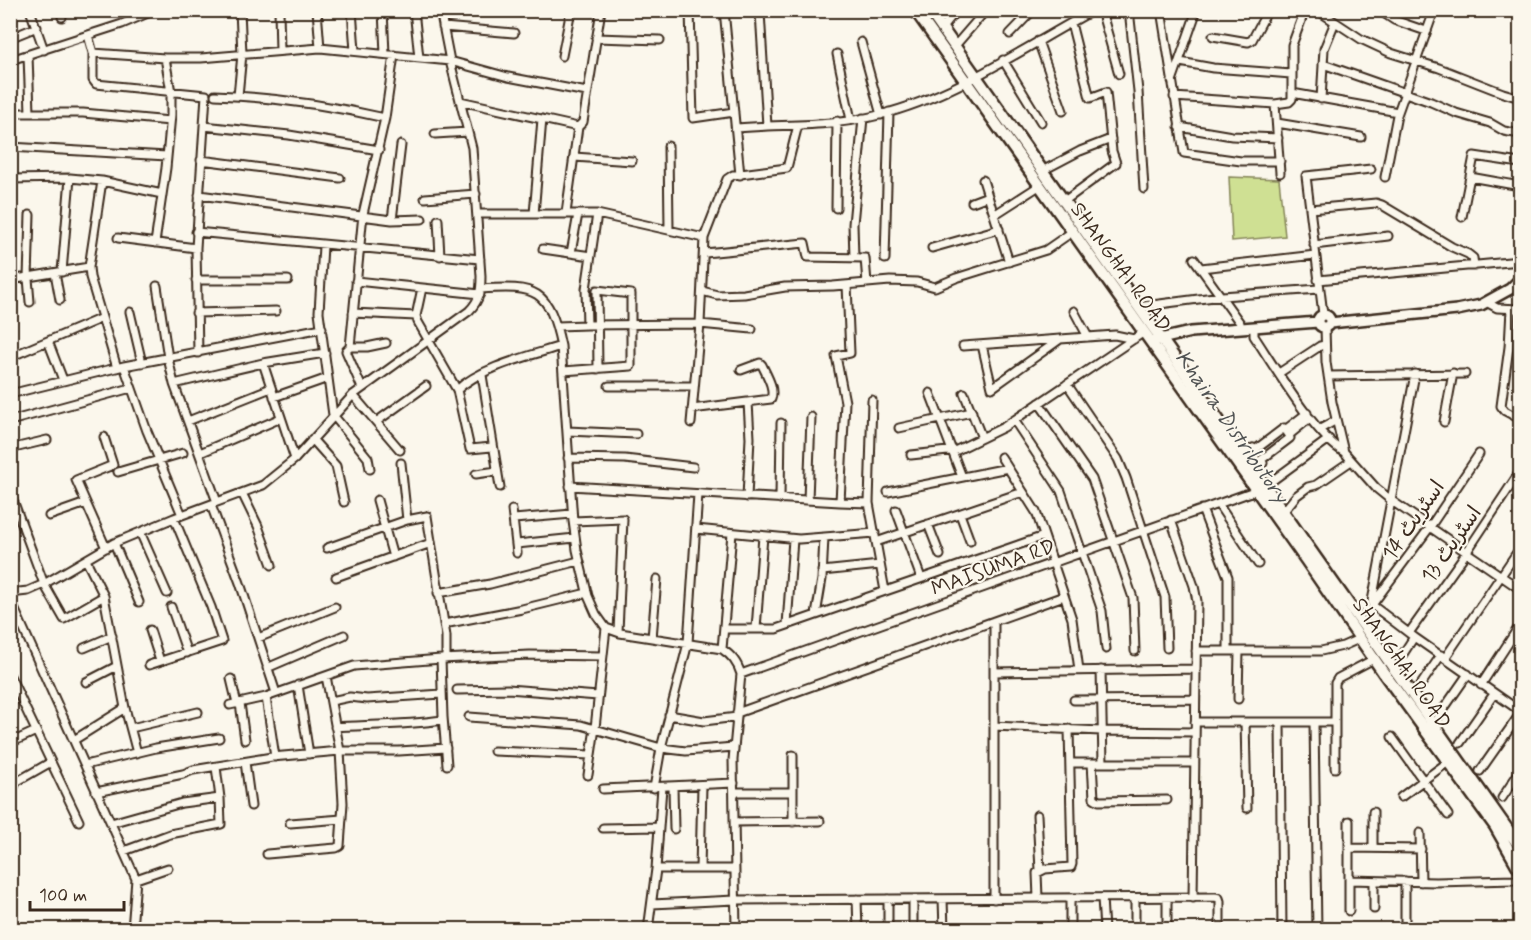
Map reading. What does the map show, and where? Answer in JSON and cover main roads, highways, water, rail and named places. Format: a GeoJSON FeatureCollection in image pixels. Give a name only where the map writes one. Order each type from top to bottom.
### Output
{"type":"FeatureCollection","features":[{"type":"Feature","properties":{"kind":"main road","name":"SHANGHAI ROAD"},"geometry":{"type":"LineString","coordinates":[[915,10],[1042,171],[1140,309],[1156,340],[1361,632],[1521,847]]}},
{"type":"Feature","properties":{"kind":"main road","name":"SHANGHAI ROAD"},"geometry":{"type":"LineString","coordinates":[[929,10],[954,47],[969,79],[1139,336],[1156,340],[1244,455],[1254,470],[1261,488],[1284,511],[1361,632],[1374,659],[1387,668],[1448,762],[1495,826],[1521,870]]}},
{"type":"Feature","properties":{"kind":"waterway","name":"Khaira Distributory"},"geometry":{"type":"LineString","coordinates":[[1513,846],[1520,860]]}}]}
